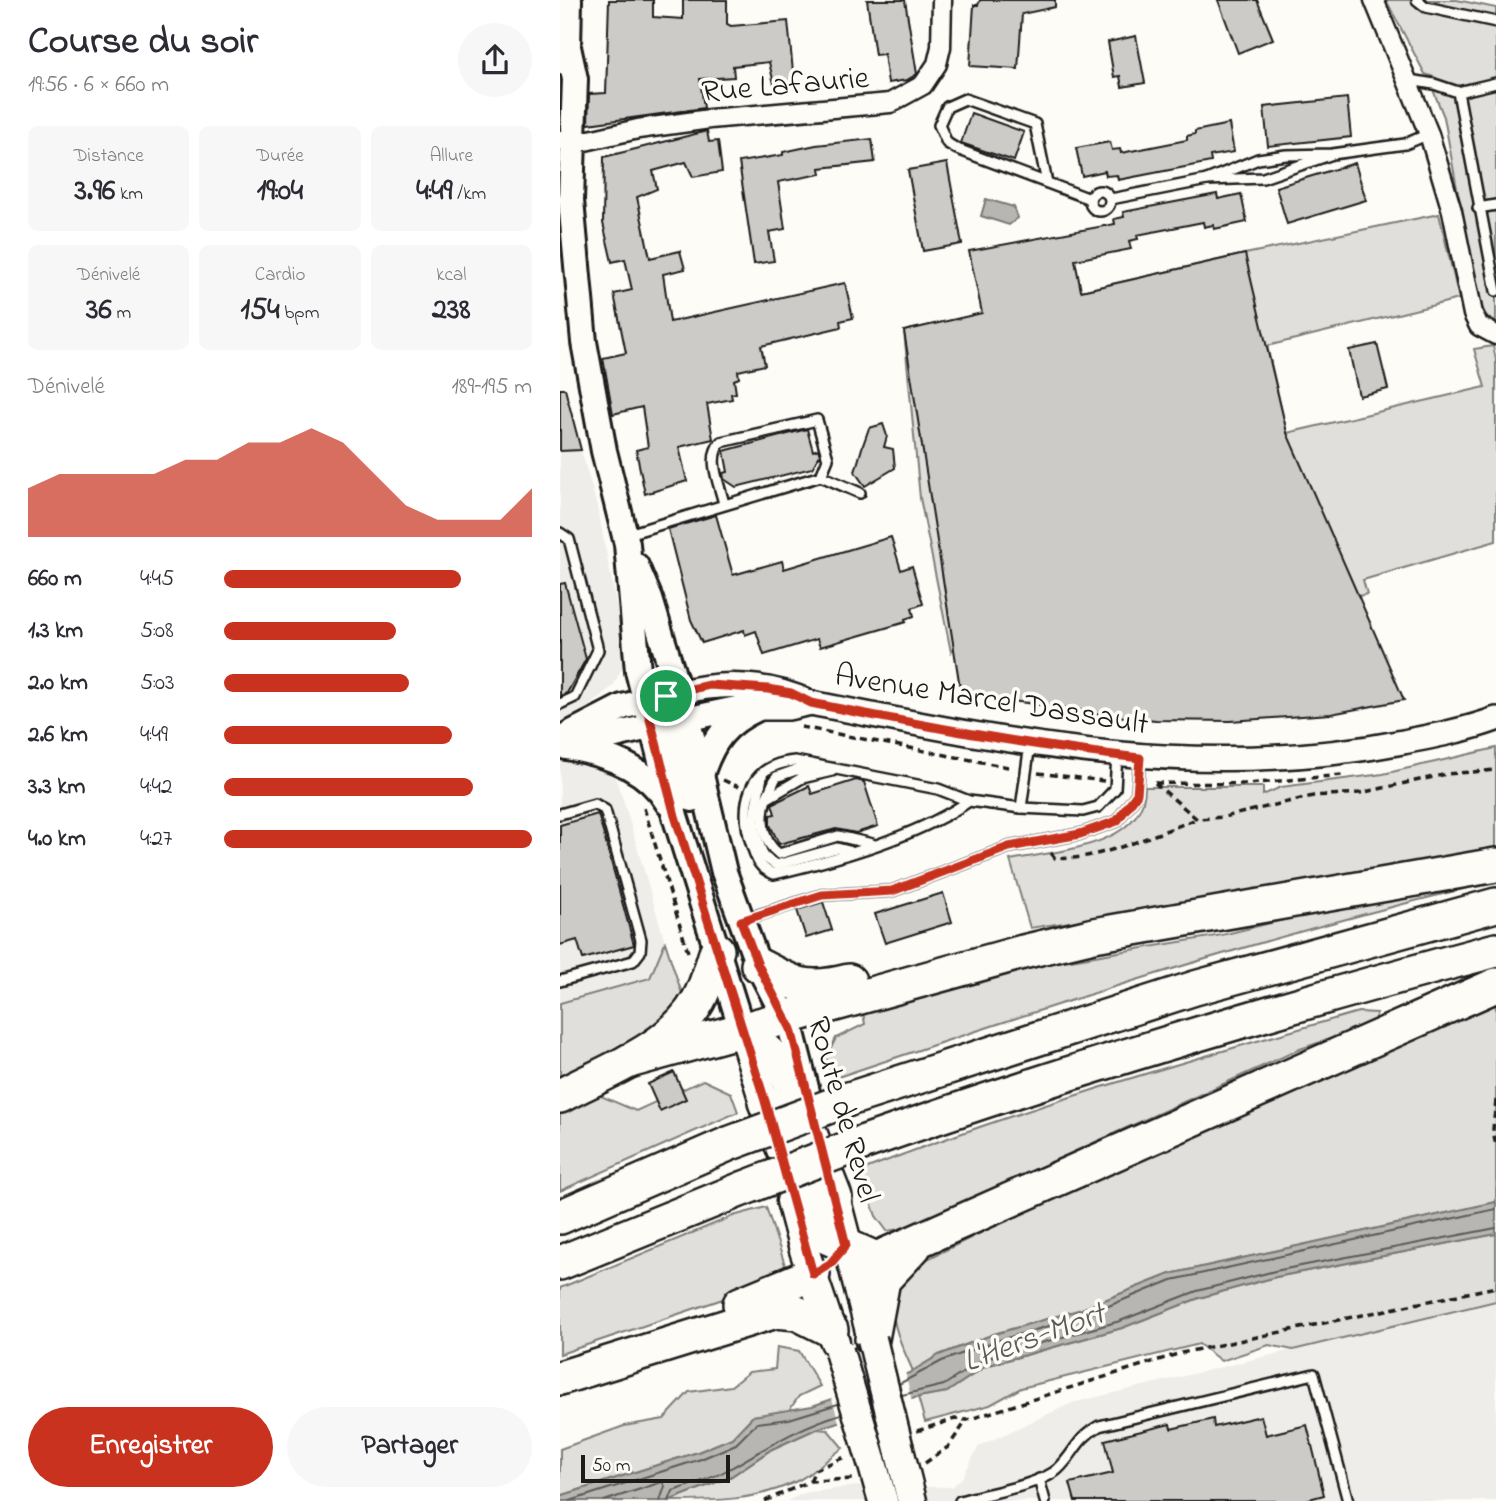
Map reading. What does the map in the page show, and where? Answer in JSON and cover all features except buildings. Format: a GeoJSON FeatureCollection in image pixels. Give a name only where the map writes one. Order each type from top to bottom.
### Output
{"type":"FeatureCollection","features":[{"type":"Feature","properties":{"kind":"highway"},"geometry":{"type":"LineString","coordinates":[[629,1061],[1023,951],[1094,934],[1496,865]]}},
{"type":"Feature","properties":{"kind":"highway"},"geometry":{"type":"LineString","coordinates":[[560,1217],[728,1144],[849,1099],[1195,988],[1496,905]]}},
{"type":"Feature","properties":{"kind":"highway"},"geometry":{"type":"LineString","coordinates":[[560,1263],[862,1143],[1010,1091],[1306,1001],[1496,950]]}},
{"type":"Feature","properties":{"kind":"highway"},"geometry":{"type":"LineString","coordinates":[[758,965],[796,985],[824,988],[936,957],[974,951],[1023,951]]}},
{"type":"Feature","properties":{"kind":"highway"},"geometry":{"type":"LineString","coordinates":[[560,1097],[629,1061],[677,1028],[701,995],[704,954]]}},
{"type":"Feature","properties":{"kind":"highway"},"geometry":{"type":"LineString","coordinates":[[765,1101],[815,1229],[820,1234],[874,1258],[917,1244],[1496,985]]}},
{"type":"Feature","properties":{"kind":"highway"},"geometry":{"type":"LineString","coordinates":[[742,1030],[784,1067],[835,1197]]}},
{"type":"Feature","properties":{"kind":"highway"},"geometry":{"type":"LineString","coordinates":[[872,1339],[883,1280],[917,1244]]}},
{"type":"Feature","properties":{"kind":"highway"},"geometry":{"type":"LineString","coordinates":[[575,1373],[813,1274]]}},
{"type":"Feature","properties":{"kind":"highway"},"geometry":{"type":"LineString","coordinates":[[575,1373],[776,1311],[797,1313],[835,1341]]}},
{"type":"Feature","properties":{"kind":"main road","name":"Route de Revel"},"geometry":{"type":"LineString","coordinates":[[560,78],[568,47],[569,0]]}},
{"type":"Feature","properties":{"kind":"main road","name":"Route de Revel"},"geometry":{"type":"LineString","coordinates":[[568,47],[575,79],[566,141],[584,341],[604,451],[626,539],[650,599],[668,723],[675,816],[704,954],[742,1030],[835,1341],[860,1464],[883,1501]]}},
{"type":"Feature","properties":{"kind":"main road","name":"Route de Revel"},"geometry":{"type":"LineString","coordinates":[[560,250],[565,289],[584,341]]}},
{"type":"Feature","properties":{"kind":"main road","name":"Route de Revel"},"geometry":{"type":"LineString","coordinates":[[626,539],[636,660],[663,696],[668,723],[701,775],[724,872],[741,921],[758,965],[791,1029],[872,1339],[909,1440],[912,1501]]}},
{"type":"Feature","properties":{"kind":"main road"},"geometry":{"type":"LineString","coordinates":[[562,745],[622,707],[663,696]]}},
{"type":"Feature","properties":{"kind":"main road"},"geometry":{"type":"LineString","coordinates":[[701,775],[708,753],[724,729],[758,708]]}},
{"type":"Feature","properties":{"kind":"main road"},"geometry":{"type":"LineString","coordinates":[[562,745],[668,723],[710,852],[724,872]]}},
{"type":"Feature","properties":{"kind":"main road"},"geometry":{"type":"LineString","coordinates":[[562,745],[599,753],[642,776],[664,796],[675,816]]}},
{"type":"Feature","properties":{"kind":"main road"},"geometry":{"type":"LineString","coordinates":[[813,1274],[830,1264],[846,1245]]}},
{"type":"Feature","properties":{"kind":"street","name":"Rue Lafaurie"},"geometry":{"type":"LineString","coordinates":[[566,141],[710,119],[890,103],[923,85],[937,64],[941,47],[942,0]]}},
{"type":"Feature","properties":{"kind":"street"},"geometry":{"type":"LineString","coordinates":[[1374,0],[1429,134],[1452,211],[1473,314],[1479,326],[1496,335]]}},
{"type":"Feature","properties":{"kind":"street","name":"Avenue Marcel Dassault"},"geometry":{"type":"LineString","coordinates":[[663,696],[709,685],[729,685],[791,693],[811,703],[1030,744],[1140,758],[1190,760],[1310,756],[1365,749],[1496,719]]}},
{"type":"Feature","properties":{"kind":"street","name":"Avenue Marcel Dassault"},"geometry":{"type":"LineString","coordinates":[[668,723],[758,708],[789,708],[811,703]]}},
{"type":"Feature","properties":{"kind":"lane"},"geometry":{"type":"LineString","coordinates":[[1417,0],[1426,7],[1496,22]]}},
{"type":"Feature","properties":{"kind":"lane"},"geometry":{"type":"LineString","coordinates":[[1409,80],[1458,92],[1496,83]]}},
{"type":"Feature","properties":{"kind":"lane"},"geometry":{"type":"LineString","coordinates":[[1458,92],[1478,208],[1496,291]]}},
{"type":"Feature","properties":{"kind":"lane"},"geometry":{"type":"LineString","coordinates":[[1047,183],[1035,124],[965,99],[947,107],[939,125],[947,143],[1047,183],[1090,199],[1094,210],[1102,212],[1109,207],[1111,199],[1106,192],[1098,190],[1090,199]]}},
{"type":"Feature","properties":{"kind":"lane"},"geometry":{"type":"LineString","coordinates":[[1207,180],[1258,159],[1286,155],[1332,154],[1405,144],[1429,134]]}},
{"type":"Feature","properties":{"kind":"lane"},"geometry":{"type":"LineString","coordinates":[[1111,199],[1207,180],[1263,178],[1311,164],[1332,154]]}},
{"type":"Feature","properties":{"kind":"lane"},"geometry":{"type":"LineString","coordinates":[[1478,208],[1496,205]]}},
{"type":"Feature","properties":{"kind":"lane"},"geometry":{"type":"LineString","coordinates":[[724,504],[713,458],[715,448],[721,442],[817,419],[828,459],[821,476]]}},
{"type":"Feature","properties":{"kind":"lane"},"geometry":{"type":"LineString","coordinates":[[626,539],[724,504],[821,476],[860,492]]}},
{"type":"Feature","properties":{"kind":"lane"},"geometry":{"type":"LineString","coordinates":[[560,533],[569,539],[598,650],[575,696],[560,704]]}},
{"type":"Feature","properties":{"kind":"lane"},"geometry":{"type":"LineString","coordinates":[[1021,808],[1030,744]]}},
{"type":"Feature","properties":{"kind":"lane"},"geometry":{"type":"LineString","coordinates":[[969,801],[946,817],[872,844],[774,874],[762,869],[744,815],[749,792],[762,775],[781,762],[795,761],[938,789],[969,801],[1021,808],[1083,811],[1098,807],[1115,789],[1117,755]]}},
{"type":"Feature","properties":{"kind":"lane"},"geometry":{"type":"LineString","coordinates":[[741,921],[822,895],[892,891],[1009,847],[1080,834],[1117,821],[1137,794],[1140,758]]}},
{"type":"Feature","properties":{"kind":"lane"},"geometry":{"type":"LineString","coordinates":[[844,770],[818,772],[766,799],[762,810],[765,836],[771,849],[779,854],[838,836],[872,844]]}},
{"type":"Feature","properties":{"kind":"lane"},"geometry":{"type":"LineString","coordinates":[[560,814],[595,804],[605,810],[641,940],[640,952],[632,961],[560,981]]}},
{"type":"Feature","properties":{"kind":"lane"},"geometry":{"type":"LineString","coordinates":[[960,1501],[1039,1479],[1058,1470],[1078,1441],[1099,1426],[1314,1374],[1348,1501]]}},
{"type":"Feature","properties":{"kind":"lane"},"geometry":{"type":"LineString","coordinates":[[1039,1479],[1045,1501]]}},
{"type":"Feature","properties":{"kind":"path"},"geometry":{"type":"LineString","coordinates":[[797,726],[1018,770]]}},
{"type":"Feature","properties":{"kind":"path"},"geometry":{"type":"LineString","coordinates":[[1049,840],[1055,858],[1064,859],[1108,849],[1197,819],[1224,817],[1312,796],[1360,793],[1447,774],[1496,770]]}},
{"type":"Feature","properties":{"kind":"path"},"geometry":{"type":"LineString","coordinates":[[1036,773],[1106,781]]}},
{"type":"Feature","properties":{"kind":"path"},"geometry":{"type":"LineString","coordinates":[[1155,783],[1197,819]]}},
{"type":"Feature","properties":{"kind":"path"},"geometry":{"type":"LineString","coordinates":[[641,799],[704,954]]}},
{"type":"Feature","properties":{"kind":"path"},"geometry":{"type":"LineString","coordinates":[[1496,1100],[1493,1129],[1496,1147]]}},
{"type":"Feature","properties":{"kind":"path"},"geometry":{"type":"LineString","coordinates":[[909,1440],[955,1419],[967,1420],[1181,1353],[1496,1287]]}},
{"type":"Feature","properties":{"kind":"path"},"geometry":{"type":"LineString","coordinates":[[924,1464],[948,1447],[967,1420]]}},
{"type":"Feature","properties":{"kind":"path"},"geometry":{"type":"LineString","coordinates":[[810,1481],[815,1470],[860,1464]]}},
{"type":"Feature","properties":{"kind":"path"},"geometry":{"type":"LineString","coordinates":[[765,1501],[810,1481],[860,1464]]}},
{"type":"Feature","properties":{"kind":"shaded area"},"geometry":{"type":"Polygon","coordinates":[[[1386,0],[1457,0],[1496,8],[1496,322],[1487,317],[1477,298],[1444,117],[1433,90],[1436,78],[1425,74],[1386,0]]]}},
{"type":"Feature","properties":{"kind":"shaded area"},"geometry":{"type":"Polygon","coordinates":[[[1439,214],[1459,299],[1267,346],[1287,433],[1485,387],[1474,349],[1493,346],[1496,360],[1496,541],[1363,580],[1367,594],[1313,607],[955,643],[951,652],[920,498],[904,331],[1245,254],[1439,214]]]}},
{"type":"Feature","properties":{"kind":"shaded area"},"geometry":{"type":"Polygon","coordinates":[[[581,450],[597,506],[627,658],[613,686],[591,704],[623,799],[665,942],[650,978],[560,1003],[560,451],[581,450]]]}},
{"type":"Feature","properties":{"kind":"shaded area"},"geometry":{"type":"Polygon","coordinates":[[[1496,748],[1496,858],[1030,928],[1010,860],[1072,849],[1114,835],[1130,823],[1141,807],[1145,787],[1263,787],[1263,795],[1281,787],[1383,774],[1496,748]]]}},
{"type":"Feature","properties":{"kind":"shaded area"},"geometry":{"type":"Polygon","coordinates":[[[1462,885],[1463,889],[1303,931],[1145,977],[832,1079],[826,1058],[836,1038],[865,1024],[863,1013],[1028,967],[1222,935],[1316,912],[1462,885]]]}},
{"type":"Feature","properties":{"kind":"shaded area"},"geometry":{"type":"Polygon","coordinates":[[[665,942],[684,1000],[654,1032],[560,1080],[560,1003],[650,978],[665,942]]]}},
{"type":"Feature","properties":{"kind":"shaded area"},"geometry":{"type":"Polygon","coordinates":[[[1496,999],[1496,1202],[1170,1274],[1082,1309],[994,1334],[939,1355],[913,1371],[897,1332],[893,1305],[894,1292],[909,1268],[1056,1196],[1496,999]]]}},
{"type":"Feature","properties":{"kind":"shaded area"},"geometry":{"type":"Polygon","coordinates":[[[1358,1012],[1377,1013],[1372,1025],[1300,1049],[906,1228],[887,1231],[876,1216],[860,1171],[1045,1105],[1358,1012]]]}},
{"type":"Feature","properties":{"kind":"shaded area"},"geometry":{"type":"Polygon","coordinates":[[[703,1080],[731,1093],[738,1112],[560,1191],[560,1111],[594,1093],[636,1111],[703,1080]]]}},
{"type":"Feature","properties":{"kind":"shaded area"},"geometry":{"type":"Polygon","coordinates":[[[766,1207],[785,1265],[779,1280],[560,1354],[560,1288],[733,1216],[766,1207]]]}},
{"type":"Feature","properties":{"kind":"shaded area"},"geometry":{"type":"Polygon","coordinates":[[[1496,1234],[1496,1301],[1293,1350],[1269,1345],[1221,1361],[1199,1344],[1021,1388],[990,1405],[925,1422],[918,1397],[947,1392],[986,1366],[1122,1328],[1199,1298],[1276,1277],[1496,1234]]]}},
{"type":"Feature","properties":{"kind":"shaded area"},"geometry":{"type":"Polygon","coordinates":[[[1496,1301],[1496,1501],[787,1501],[804,1493],[856,1486],[952,1487],[962,1478],[979,1446],[1072,1403],[1496,1301]]]}},
{"type":"Feature","properties":{"kind":"shaded area"},"geometry":{"type":"Polygon","coordinates":[[[777,1347],[799,1351],[820,1386],[799,1396],[788,1412],[753,1416],[732,1438],[698,1452],[560,1496],[560,1449],[624,1426],[664,1419],[689,1392],[731,1386],[749,1372],[775,1369],[777,1347]]]}},
{"type":"Feature","properties":{"kind":"shaded area"},"geometry":{"type":"Polygon","coordinates":[[[816,1429],[828,1430],[843,1448],[799,1480],[752,1496],[668,1501],[730,1477],[772,1449],[816,1429]]]}},
{"type":"Feature","properties":{"kind":"water"},"geometry":{"type":"Polygon","coordinates":[[[986,199],[1014,207],[1018,218],[1009,225],[981,216],[986,199]]]}},
{"type":"Feature","properties":{"kind":"water","name":"L'Hers-Mort"},"geometry":{"type":"Polygon","coordinates":[[[1496,1202],[1496,1234],[1276,1277],[1199,1298],[1122,1328],[986,1366],[947,1392],[918,1397],[816,1429],[772,1449],[730,1477],[668,1501],[560,1501],[560,1496],[698,1452],[732,1438],[753,1416],[812,1406],[909,1373],[939,1355],[994,1334],[1082,1309],[1170,1274],[1496,1202]]]}},
{"type":"Feature","properties":{"kind":"pier"},"geometry":{"type":"Polygon","coordinates":[[[905,1371],[912,1402],[840,1425],[831,1396],[905,1371]]]}},
{"type":"Feature","properties":{"kind":"route"},"geometry":{"type":"LineString","coordinates":[[709,685],[768,689],[791,693],[811,703],[985,737],[1064,750],[1140,758],[1137,794],[1130,808],[1117,821],[1080,834],[1009,847],[892,891],[822,895],[741,921],[758,965],[791,1029],[846,1245],[830,1264],[813,1274],[804,1250],[765,1101],[675,816],[651,728],[645,700],[666,696],[709,685]]}}]}
